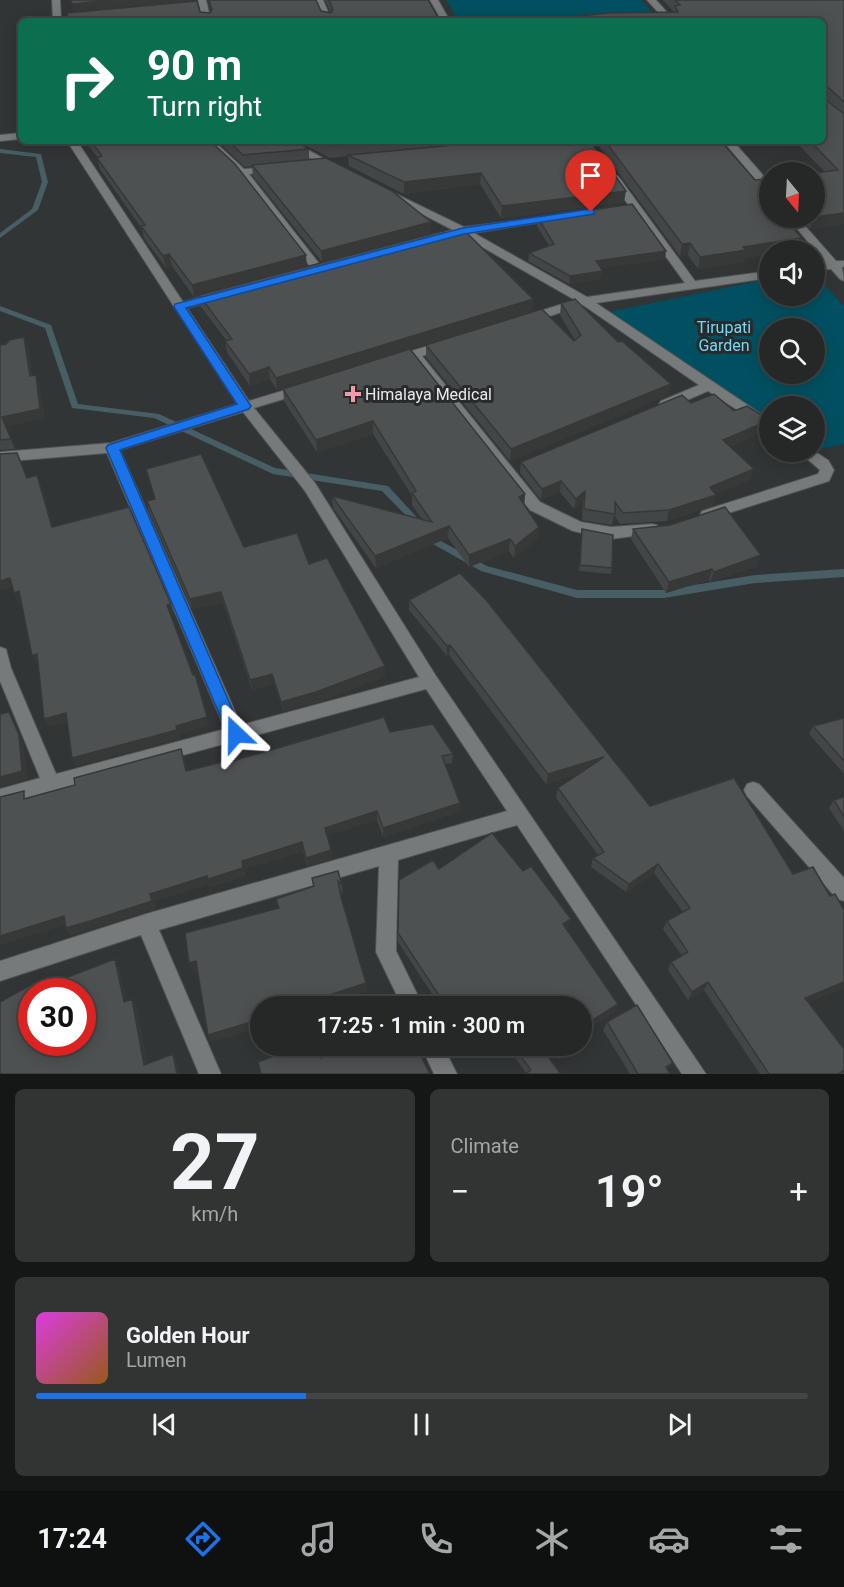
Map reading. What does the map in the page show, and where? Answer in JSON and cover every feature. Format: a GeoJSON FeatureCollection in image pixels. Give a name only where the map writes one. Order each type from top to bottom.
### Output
{"type":"FeatureCollection","features":[{"type":"Feature","properties":{"kind":"street"},"geometry":{"type":"LineString","coordinates":[[56,0],[58,18]]}},
{"type":"Feature","properties":{"kind":"street"},"geometry":{"type":"LineString","coordinates":[[320,0],[327,18]]}},
{"type":"Feature","properties":{"kind":"street"},"geometry":{"type":"LineString","coordinates":[[434,0],[444,18]]}},
{"type":"Feature","properties":{"kind":"street"},"geometry":{"type":"LineString","coordinates":[[651,0],[668,18]]}},
{"type":"Feature","properties":{"kind":"street"},"geometry":{"type":"LineString","coordinates":[[192,7],[203,3],[206,18]]}},
{"type":"Feature","properties":{"kind":"street"},"geometry":{"type":"LineString","coordinates":[[655,17],[668,18]]}},
{"type":"Feature","properties":{"kind":"street"},"geometry":{"type":"LineString","coordinates":[[0,138],[18,136]]}},
{"type":"Feature","properties":{"kind":"street"},"geometry":{"type":"LineString","coordinates":[[74,144],[245,406],[310,487],[430,681],[695,1074]]}},
{"type":"Feature","properties":{"kind":"street"},"geometry":{"type":"LineString","coordinates":[[211,144],[242,172],[317,268]]}},
{"type":"Feature","properties":{"kind":"street"},"geometry":{"type":"LineString","coordinates":[[289,144],[347,174]]}},
{"type":"Feature","properties":{"kind":"street"},"geometry":{"type":"LineString","coordinates":[[731,144],[759,177]]}},
{"type":"Feature","properties":{"kind":"street"},"geometry":{"type":"LineString","coordinates":[[305,166],[349,161]]}},
{"type":"Feature","properties":{"kind":"street"},"geometry":{"type":"LineString","coordinates":[[242,172],[284,168]]}},
{"type":"Feature","properties":{"kind":"street"},"geometry":{"type":"LineString","coordinates":[[608,169],[628,207],[692,285]]}},
{"type":"Feature","properties":{"kind":"street"},"geometry":{"type":"LineString","coordinates":[[379,189],[463,231],[585,301],[759,419]]}},
{"type":"Feature","properties":{"kind":"street"},"geometry":{"type":"LineString","coordinates":[[418,243],[463,231],[565,216]]}},
{"type":"Feature","properties":{"kind":"street"},"geometry":{"type":"LineString","coordinates":[[803,228],[839,264],[844,277]]}},
{"type":"Feature","properties":{"kind":"street"},"geometry":{"type":"LineString","coordinates":[[517,322],[585,301],[759,276]]}},
{"type":"Feature","properties":{"kind":"street"},"geometry":{"type":"LineString","coordinates":[[179,307],[225,294]]}},
{"type":"Feature","properties":{"kind":"street"},"geometry":{"type":"LineString","coordinates":[[380,365],[460,340]]}},
{"type":"Feature","properties":{"kind":"street"},"geometry":{"type":"LineString","coordinates":[[414,355],[513,468],[535,506],[578,527],[611,533],[668,528]]}},
{"type":"Feature","properties":{"kind":"street"},"geometry":{"type":"LineString","coordinates":[[0,457],[112,448],[313,385]]}},
{"type":"Feature","properties":{"kind":"street"},"geometry":{"type":"LineString","coordinates":[[656,408],[709,386]]}},
{"type":"Feature","properties":{"kind":"street"},"geometry":{"type":"LineString","coordinates":[[112,448],[236,734]]}},
{"type":"Feature","properties":{"kind":"street"},"geometry":{"type":"LineString","coordinates":[[690,520],[824,477],[827,470],[821,462]]}},
{"type":"Feature","properties":{"kind":"street"},"geometry":{"type":"LineString","coordinates":[[1,664],[51,783]]}},
{"type":"Feature","properties":{"kind":"street"},"geometry":{"type":"LineString","coordinates":[[0,797],[430,681]]}},
{"type":"Feature","properties":{"kind":"street"},"geometry":{"type":"LineString","coordinates":[[753,790],[844,892]]}},
{"type":"Feature","properties":{"kind":"street"},"geometry":{"type":"LineString","coordinates":[[0,970],[146,924],[520,816]]}},
{"type":"Feature","properties":{"kind":"street"},"geometry":{"type":"LineString","coordinates":[[389,853],[386,952],[408,996]]}},
{"type":"Feature","properties":{"kind":"street"},"geometry":{"type":"LineString","coordinates":[[146,924],[210,1074]]}},
{"type":"Feature","properties":{"kind":"street"},"geometry":{"type":"LineString","coordinates":[[437,1056],[447,1074]]}},
{"type":"Feature","properties":{"kind":"green space"},"geometry":{"type":"Polygon","coordinates":[[[446,0],[641,0],[654,14],[613,18],[456,18],[446,0]]]}},
{"type":"Feature","properties":{"kind":"green space","name":"Tirupati Garden"},"geometry":{"type":"Polygon","coordinates":[[[759,281],[759,306],[825,306],[825,286],[844,306],[844,444],[825,448],[825,396],[759,396],[759,417],[609,312],[759,281]]]}},
{"type":"Feature","properties":{"kind":"building"},"geometry":{"type":"Polygon","coordinates":[[[71,0],[112,0],[72,4],[71,0]]]}},
{"type":"Feature","properties":{"kind":"building"},"geometry":{"type":"Polygon","coordinates":[[[209,0],[316,0],[321,11],[331,13],[333,10],[329,0],[428,0],[438,18],[68,18],[67,13],[197,1],[200,12],[210,13],[212,10],[209,0]]]}},
{"type":"Feature","properties":{"kind":"building"},"geometry":{"type":"Polygon","coordinates":[[[675,0],[844,0],[844,102],[829,88],[826,88],[826,18],[571,17],[608,13],[678,12],[675,6],[680,5],[675,0]]]}},
{"type":"Feature","properties":{"kind":"building"},"geometry":{"type":"Polygon","coordinates":[[[826,100],[844,114],[844,213],[825,216],[825,172],[838,170],[813,144],[826,144],[826,100]]]}},
{"type":"Feature","properties":{"kind":"building"},"geometry":{"type":"Polygon","coordinates":[[[93,144],[213,144],[235,164],[306,255],[192,285],[169,254],[163,256],[141,226],[145,225],[97,158],[102,156],[93,144]]]}},
{"type":"Feature","properties":{"kind":"building"},"geometry":{"type":"Polygon","coordinates":[[[231,144],[300,144],[309,149],[243,155],[231,144]]]}},
{"type":"Feature","properties":{"kind":"building"},"geometry":{"type":"Polygon","coordinates":[[[326,144],[352,144],[330,146],[326,144]]]}},
{"type":"Feature","properties":{"kind":"building"},"geometry":{"type":"Polygon","coordinates":[[[465,144],[592,144],[626,191],[502,206],[481,173],[404,182],[348,155],[465,144]]]}},
{"type":"Feature","properties":{"kind":"building"},"geometry":{"type":"Polygon","coordinates":[[[607,144],[724,144],[755,180],[759,180],[759,228],[793,228],[802,238],[759,240],[759,245],[743,247],[746,250],[700,257],[690,243],[682,244],[607,144]]]}},
{"type":"Feature","properties":{"kind":"building"},"geometry":{"type":"Polygon","coordinates":[[[326,158],[392,191],[431,222],[321,251],[252,165],[326,158]]]}},
{"type":"Feature","properties":{"kind":"building"},"geometry":{"type":"Polygon","coordinates":[[[632,204],[666,251],[596,261],[603,271],[570,276],[529,253],[554,244],[538,218],[632,204]]]}},
{"type":"Feature","properties":{"kind":"building"},"geometry":{"type":"Polygon","coordinates":[[[442,231],[448,236],[465,231],[533,299],[276,378],[269,367],[249,374],[225,341],[232,339],[199,295],[442,231]]]}},
{"type":"Feature","properties":{"kind":"building"},"geometry":{"type":"Polygon","coordinates":[[[575,299],[618,342],[622,341],[671,384],[511,449],[426,345],[542,309],[574,341],[581,335],[561,303],[575,299]]]}},
{"type":"Feature","properties":{"kind":"building"},"geometry":{"type":"Polygon","coordinates":[[[24,337],[30,376],[36,375],[40,409],[2,417],[11,439],[0,440],[0,345],[24,337]]]}},
{"type":"Feature","properties":{"kind":"building"},"geometry":{"type":"Polygon","coordinates":[[[410,349],[525,494],[519,497],[539,527],[515,546],[510,539],[469,555],[449,526],[375,556],[332,496],[432,522],[412,493],[416,491],[373,421],[316,440],[283,389],[410,349]]]}},
{"type":"Feature","properties":{"kind":"building"},"geometry":{"type":"Polygon","coordinates":[[[714,394],[734,411],[747,406],[759,413],[759,425],[723,440],[754,469],[710,487],[716,495],[669,510],[623,513],[615,502],[615,514],[584,509],[585,491],[576,499],[561,481],[542,489],[521,462],[682,395],[691,403],[714,394]]]}},
{"type":"Feature","properties":{"kind":"building"},"geometry":{"type":"Polygon","coordinates":[[[17,453],[27,478],[37,475],[52,527],[129,507],[171,604],[167,605],[193,675],[195,674],[207,717],[176,726],[177,730],[72,758],[66,713],[44,719],[37,654],[32,656],[19,591],[14,593],[10,578],[0,581],[0,454],[17,453]]]}},
{"type":"Feature","properties":{"kind":"building"},"geometry":{"type":"Polygon","coordinates":[[[201,454],[244,547],[297,533],[309,564],[327,558],[385,666],[316,692],[281,702],[272,674],[250,680],[221,592],[190,599],[147,501],[155,499],[146,469],[201,454]]]}},
{"type":"Feature","properties":{"kind":"building"},"geometry":{"type":"Polygon","coordinates":[[[725,507],[761,555],[714,572],[712,569],[669,582],[633,529],[670,525],[725,507]]]}},
{"type":"Feature","properties":{"kind":"building"},"geometry":{"type":"Polygon","coordinates":[[[582,529],[613,535],[612,568],[580,565],[582,529]]]}},
{"type":"Feature","properties":{"kind":"building"},"geometry":{"type":"Polygon","coordinates":[[[460,573],[487,601],[650,806],[734,778],[793,874],[813,867],[830,896],[835,894],[844,910],[844,982],[805,998],[844,1049],[844,1070],[838,1074],[769,1074],[708,982],[692,992],[671,962],[688,952],[667,921],[690,908],[658,864],[629,884],[593,858],[604,852],[558,788],[604,757],[548,774],[450,645],[447,646],[409,600],[460,573]]]}},
{"type":"Feature","properties":{"kind":"building"},"geometry":{"type":"Polygon","coordinates":[[[9,712],[19,735],[22,771],[0,777],[0,714],[9,712]]]}},
{"type":"Feature","properties":{"kind":"building"},"geometry":{"type":"Polygon","coordinates":[[[384,717],[390,732],[433,724],[453,754],[442,756],[460,803],[383,828],[377,811],[325,828],[331,850],[306,858],[302,842],[242,861],[243,868],[208,879],[207,876],[150,894],[152,901],[90,921],[66,928],[64,916],[0,936],[0,797],[24,791],[24,799],[75,785],[74,778],[181,749],[186,771],[226,761],[226,763],[384,717]]]}},
{"type":"Feature","properties":{"kind":"building"},"geometry":{"type":"Polygon","coordinates":[[[844,718],[844,761],[813,726],[844,718]]]}},
{"type":"Feature","properties":{"kind":"building"},"geometry":{"type":"Polygon","coordinates":[[[844,797],[844,817],[834,800],[844,797]]]}},
{"type":"Feature","properties":{"kind":"building"},"geometry":{"type":"Polygon","coordinates":[[[492,833],[523,871],[531,866],[571,919],[563,924],[618,1004],[592,1021],[592,996],[439,996],[398,933],[399,880],[433,860],[439,869],[492,833]]]}},
{"type":"Feature","properties":{"kind":"building"},"geometry":{"type":"Polygon","coordinates":[[[338,871],[342,885],[338,881],[341,897],[366,983],[326,996],[250,996],[250,1022],[208,1035],[196,961],[189,963],[185,933],[279,908],[276,899],[314,886],[312,878],[338,871]]]}},
{"type":"Feature","properties":{"kind":"building"},"geometry":{"type":"Polygon","coordinates":[[[115,959],[124,1002],[132,999],[144,1065],[173,1054],[177,1074],[0,1074],[0,1002],[18,992],[18,1056],[96,1056],[96,978],[65,978],[115,959]]]}},
{"type":"Feature","properties":{"kind":"building"},"geometry":{"type":"Polygon","coordinates":[[[637,1005],[673,1063],[666,1067],[670,1074],[638,1074],[607,1022],[637,1005]]]}},
{"type":"Feature","properties":{"kind":"building"},"geometry":{"type":"Polygon","coordinates":[[[274,1056],[320,1056],[321,1058],[326,1056],[421,1056],[430,1074],[261,1074],[258,1062],[274,1056]]]}},
{"type":"Feature","properties":{"kind":"building"},"geometry":{"type":"Polygon","coordinates":[[[520,1056],[548,1056],[561,1074],[525,1074],[531,1070],[520,1056]]]}},
{"type":"Feature","properties":{"kind":"waterway"},"geometry":{"type":"LineString","coordinates":[[0,151],[39,155],[45,182],[35,210],[0,236]]}},
{"type":"Feature","properties":{"kind":"waterway"},"geometry":{"type":"LineString","coordinates":[[0,308],[48,327],[75,406],[156,416],[273,471],[385,488],[420,525]]}},
{"type":"Feature","properties":{"kind":"waterway"},"geometry":{"type":"LineString","coordinates":[[430,535],[436,542],[484,569],[577,594],[664,594],[755,579],[844,573]]}},
{"type":"Feature","properties":{"kind":"place","name":"Himalaya Medical"},"geometry":{"type":"Point","coordinates":[353,394]}},
{"type":"Feature","properties":{"kind":"route"},"geometry":{"type":"LineString","coordinates":[[236,734],[112,448],[245,406],[179,307],[317,268],[463,231],[591,212]]}}]}
